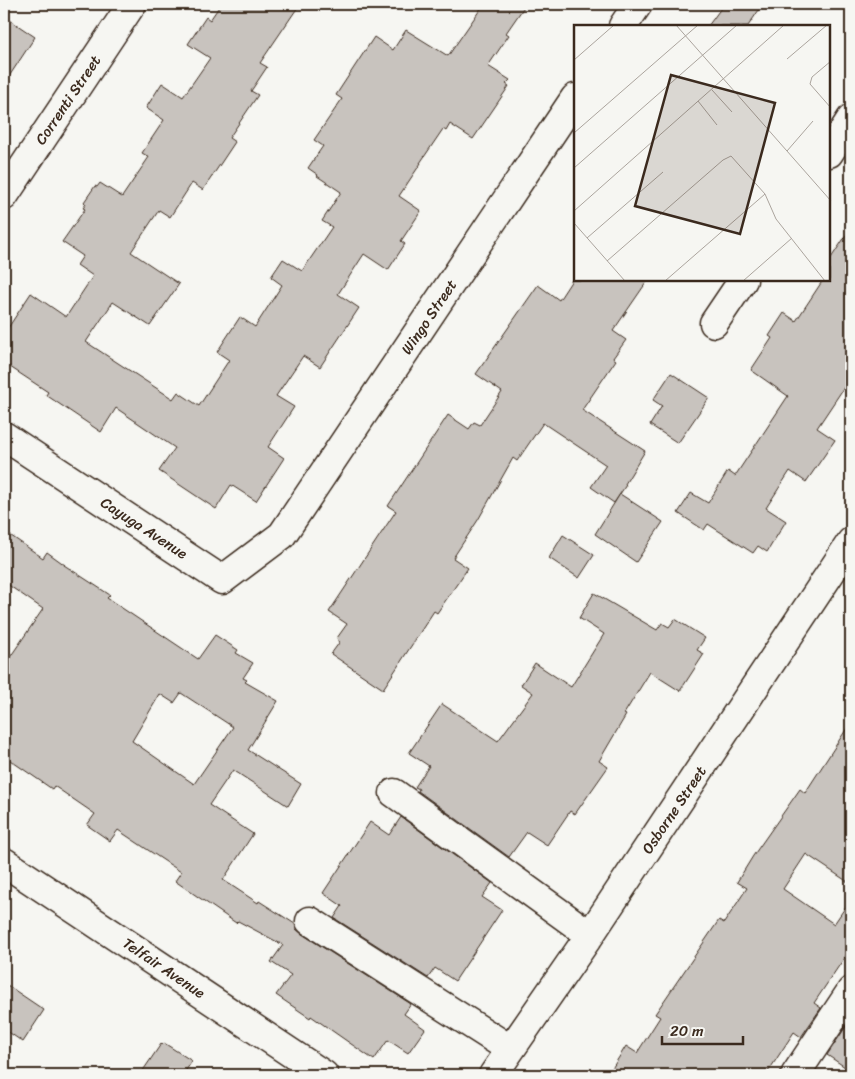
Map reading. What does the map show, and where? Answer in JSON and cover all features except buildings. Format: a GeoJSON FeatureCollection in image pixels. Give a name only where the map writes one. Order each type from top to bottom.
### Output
{"type":"FeatureCollection","features":[{"type":"Feature","properties":{"kind":"street","name":"Correnti Street"},"geometry":{"type":"LineString","coordinates":[[4,196],[132,4]]}},
{"type":"Feature","properties":{"kind":"street"},"geometry":{"type":"LineString","coordinates":[[624,25],[638,4]]}},
{"type":"Feature","properties":{"kind":"street","name":"Wingo Street"},"geometry":{"type":"LineString","coordinates":[[282,535],[574,99]]}},
{"type":"Feature","properties":{"kind":"street"},"geometry":{"type":"LineString","coordinates":[[830,150],[851,119]]}},
{"type":"Feature","properties":{"kind":"street"},"geometry":{"type":"LineString","coordinates":[[714,322],[741,281]]}},
{"type":"Feature","properties":{"kind":"street","name":"Cayuga Avenue"},"geometry":{"type":"LineString","coordinates":[[4,436],[222,580],[282,535]]}},
{"type":"Feature","properties":{"kind":"street","name":"Osborne Street"},"geometry":{"type":"LineString","coordinates":[[494,1075],[510,1049],[524,1033],[590,935],[851,542]]}},
{"type":"Feature","properties":{"kind":"street"},"geometry":{"type":"LineString","coordinates":[[394,793],[590,935]]}},
{"type":"Feature","properties":{"kind":"street","name":"Telfair Avenue"},"geometry":{"type":"LineString","coordinates":[[4,862],[324,1075]]}},
{"type":"Feature","properties":{"kind":"street"},"geometry":{"type":"LineString","coordinates":[[310,921],[510,1049]]}},
{"type":"Feature","properties":{"kind":"street"},"geometry":{"type":"LineString","coordinates":[[795,1075],[851,991]]}}]}
